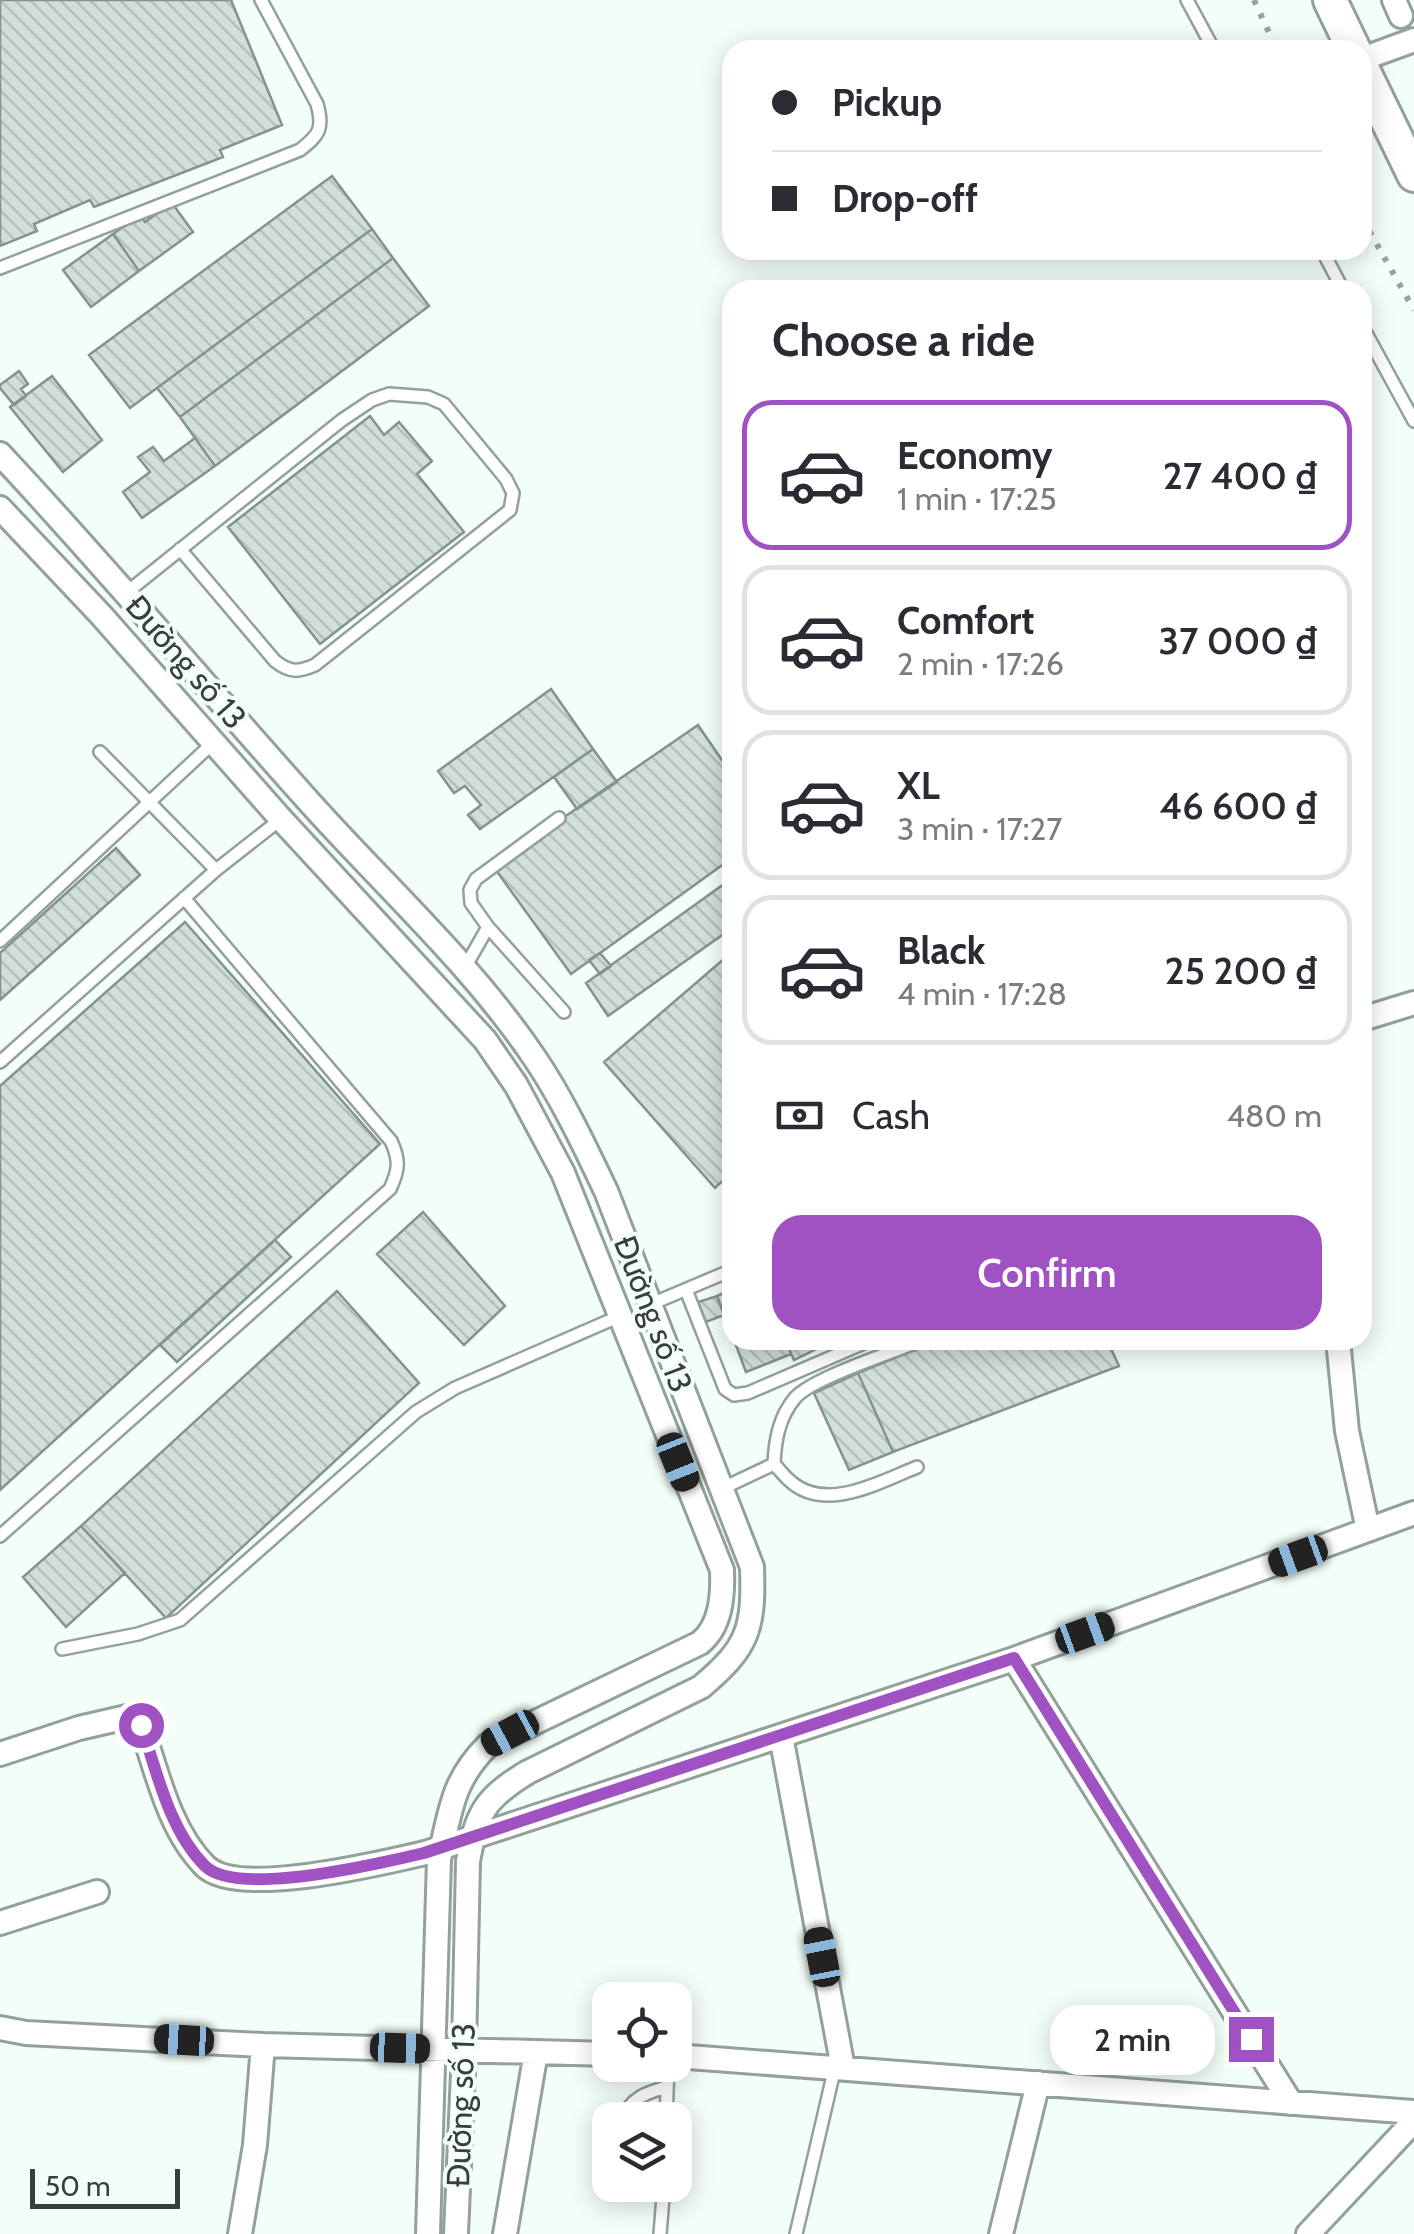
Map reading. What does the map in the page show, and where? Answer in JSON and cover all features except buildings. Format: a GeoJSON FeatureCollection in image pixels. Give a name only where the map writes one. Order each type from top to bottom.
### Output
{"type":"FeatureCollection","features":[{"type":"Feature","properties":{"kind":"street"},"geometry":{"type":"LineString","coordinates":[[1330,0],[1349,40]]}},
{"type":"Feature","properties":{"kind":"street"},"geometry":{"type":"LineString","coordinates":[[1372,55],[1414,40]]}},
{"type":"Feature","properties":{"kind":"street"},"geometry":{"type":"LineString","coordinates":[[1372,89],[1414,175]]}},
{"type":"Feature","properties":{"kind":"street","name":"Đường số 13"},"geometry":{"type":"LineString","coordinates":[[0,454],[488,996],[536,1060],[606,1191],[752,1567],[750,1624],[744,1641],[731,1660],[701,1687],[502,1788],[484,1807],[468,1861],[456,2234]]}},
{"type":"Feature","properties":{"kind":"street","name":"Đường số 13"},"geometry":{"type":"LineString","coordinates":[[1,512],[101,615],[280,819],[485,1040],[516,1086],[563,1173],[722,1570],[724,1596],[708,1637],[700,1644],[488,1745],[460,1779],[439,1859],[428,2234]]}},
{"type":"Feature","properties":{"kind":"street"},"geometry":{"type":"LineString","coordinates":[[101,615],[126,593]]}},
{"type":"Feature","properties":{"kind":"street"},"geometry":{"type":"LineString","coordinates":[[280,819],[306,798]]}},
{"type":"Feature","properties":{"kind":"street"},"geometry":{"type":"LineString","coordinates":[[1372,1016],[1414,1003]]}},
{"type":"Feature","properties":{"kind":"street"},"geometry":{"type":"LineString","coordinates":[[620,1316],[650,1304]]}},
{"type":"Feature","properties":{"kind":"street"},"geometry":{"type":"LineString","coordinates":[[1339,1350],[1347,1431],[1368,1530]]}},
{"type":"Feature","properties":{"kind":"street"},"geometry":{"type":"LineString","coordinates":[[0,1754],[79,1728],[135,1718],[141,1725],[169,1807],[185,1840],[208,1870],[235,1879],[263,1879],[359,1868],[442,1847],[1014,1658],[1414,1514]]}},
{"type":"Feature","properties":{"kind":"street"},"geometry":{"type":"LineString","coordinates":[[717,1618],[750,1624]]}},
{"type":"Feature","properties":{"kind":"street"},"geometry":{"type":"LineString","coordinates":[[1014,1658],[1291,2102]]}},
{"type":"Feature","properties":{"kind":"street"},"geometry":{"type":"LineString","coordinates":[[780,1736],[839,2068]]}},
{"type":"Feature","properties":{"kind":"street"},"geometry":{"type":"LineString","coordinates":[[0,1923],[98,1892]]}},
{"type":"Feature","properties":{"kind":"street"},"geometry":{"type":"LineString","coordinates":[[0,2028],[263,2044],[592,2054]]}},
{"type":"Feature","properties":{"kind":"street"},"geometry":{"type":"LineString","coordinates":[[240,2234],[255,2145],[263,2044]]}},
{"type":"Feature","properties":{"kind":"street"},"geometry":{"type":"LineString","coordinates":[[504,2234],[536,2052]]}},
{"type":"Feature","properties":{"kind":"street"},"geometry":{"type":"LineString","coordinates":[[692,2057],[1414,2112]]}},
{"type":"Feature","properties":{"kind":"street"},"geometry":{"type":"LineString","coordinates":[[1001,2234],[1038,2083]]}},
{"type":"Feature","properties":{"kind":"street"},"geometry":{"type":"LineString","coordinates":[[1308,2234],[1414,2121]]}},
{"type":"Feature","properties":{"kind":"lane"},"geometry":{"type":"LineString","coordinates":[[0,268],[300,150],[317,137],[321,119],[317,104],[261,0]]}},
{"type":"Feature","properties":{"kind":"lane"},"geometry":{"type":"LineString","coordinates":[[1188,0],[1209,40]]}},
{"type":"Feature","properties":{"kind":"lane"},"geometry":{"type":"LineString","coordinates":[[1372,344],[1414,421]]}},
{"type":"Feature","properties":{"kind":"lane"},"geometry":{"type":"LineString","coordinates":[[126,593],[180,549],[342,420],[389,394],[428,397],[444,404],[514,493],[510,510],[316,665],[299,671],[286,670],[276,661],[180,549]]}},
{"type":"Feature","properties":{"kind":"lane"},"geometry":{"type":"LineString","coordinates":[[0,940],[213,743]]}},
{"type":"Feature","properties":{"kind":"lane"},"geometry":{"type":"LineString","coordinates":[[100,752],[216,870]]}},
{"type":"Feature","properties":{"kind":"lane"},"geometry":{"type":"LineString","coordinates":[[560,818],[476,879],[470,890],[471,904],[488,927],[564,1012]]}},
{"type":"Feature","properties":{"kind":"lane"},"geometry":{"type":"LineString","coordinates":[[0,1062],[216,870],[280,819]]}},
{"type":"Feature","properties":{"kind":"lane"},"geometry":{"type":"LineString","coordinates":[[0,1536],[390,1189],[398,1173],[398,1157],[391,1141],[184,898]]}},
{"type":"Feature","properties":{"kind":"lane"},"geometry":{"type":"LineString","coordinates":[[464,969],[488,927]]}},
{"type":"Feature","properties":{"kind":"lane"},"geometry":{"type":"LineString","coordinates":[[650,1304],[722,1274]]}},
{"type":"Feature","properties":{"kind":"lane"},"geometry":{"type":"LineString","coordinates":[[686,1290],[725,1390],[734,1394],[748,1393],[848,1350]]}},
{"type":"Feature","properties":{"kind":"lane"},"geometry":{"type":"LineString","coordinates":[[62,1649],[138,1634],[180,1620],[416,1412],[455,1388],[620,1316]]}},
{"type":"Feature","properties":{"kind":"lane"},"geometry":{"type":"LineString","coordinates":[[899,1350],[812,1384],[796,1396],[775,1438],[774,1464],[793,1484],[830,1498],[916,1467]]}},
{"type":"Feature","properties":{"kind":"lane"},"geometry":{"type":"LineString","coordinates":[[720,1489],[774,1464]]}},
{"type":"Feature","properties":{"kind":"lane"},"geometry":{"type":"LineString","coordinates":[[796,2234],[839,2068]]}},
{"type":"Feature","properties":{"kind":"lane"},"geometry":{"type":"LineString","coordinates":[[667,2102],[668,2082]]}},
{"type":"Feature","properties":{"kind":"lane"},"geometry":{"type":"LineString","coordinates":[[634,2102],[642,2094],[668,2087]]}},
{"type":"Feature","properties":{"kind":"lane"},"geometry":{"type":"LineString","coordinates":[[660,2234],[663,2202]]}},
{"type":"Feature","properties":{"kind":"railway"},"geometry":{"type":"LineString","coordinates":[[1254,0],[1272,40]]}},
{"type":"Feature","properties":{"kind":"railway"},"geometry":{"type":"LineString","coordinates":[[1372,236],[1414,310]]}},
{"type":"Feature","properties":{"kind":"route"},"geometry":{"type":"LineString","coordinates":[[141,1725],[169,1807],[198,1858],[208,1870],[235,1879],[263,1879],[359,1868],[424,1853],[1014,1658],[1251,2039]]}}]}
